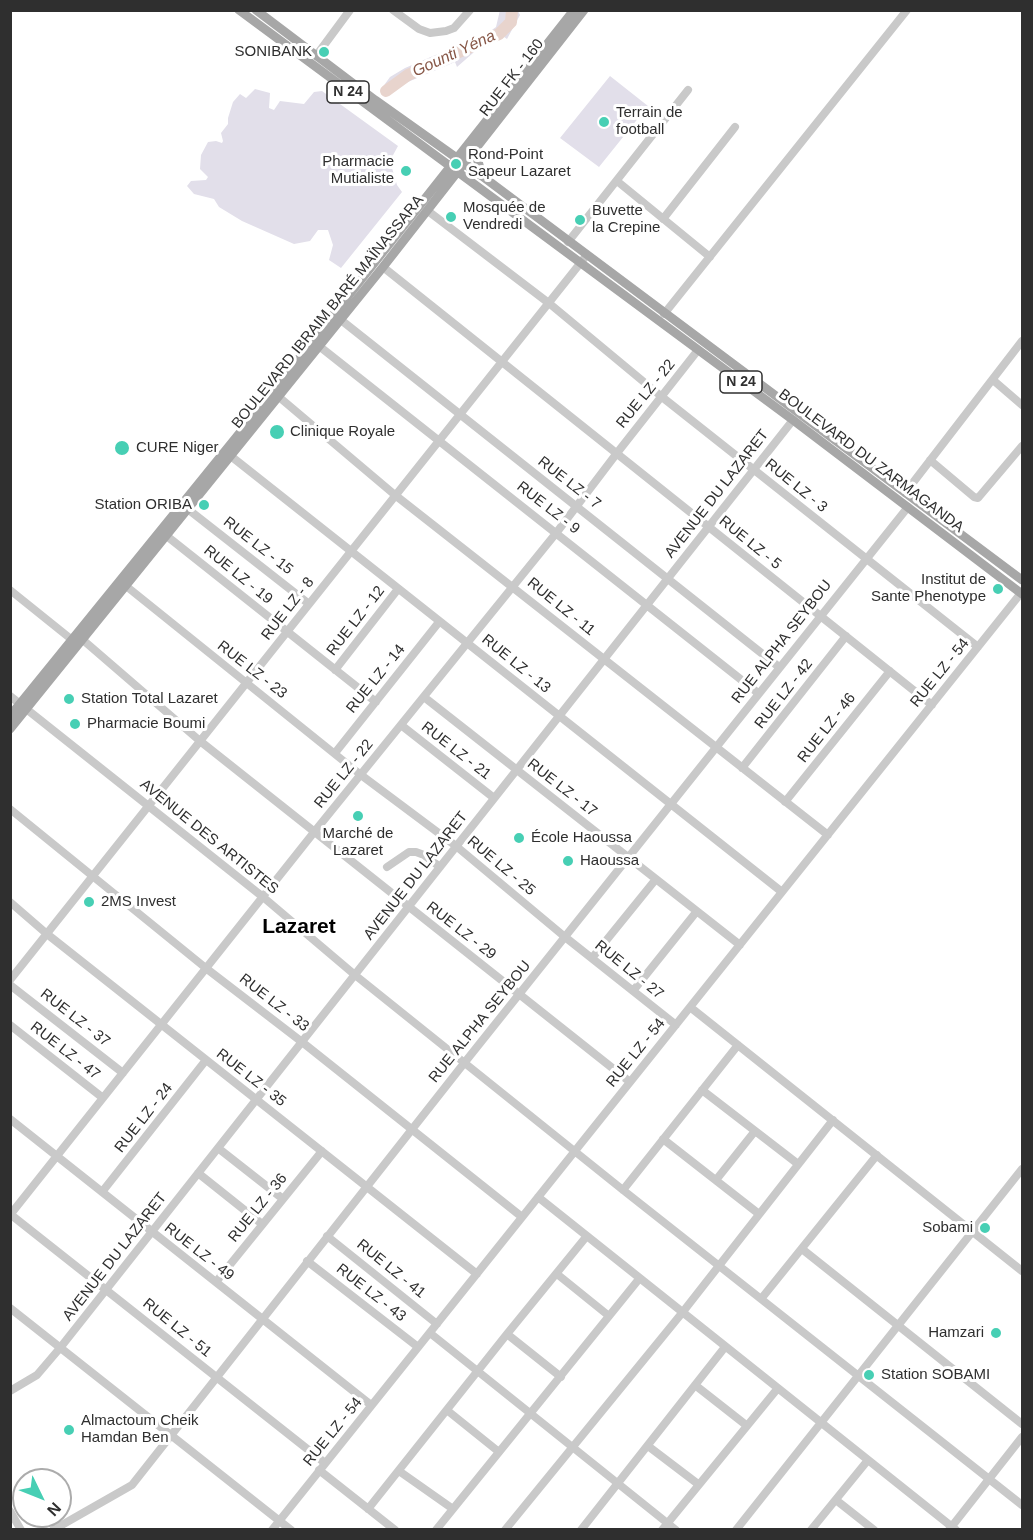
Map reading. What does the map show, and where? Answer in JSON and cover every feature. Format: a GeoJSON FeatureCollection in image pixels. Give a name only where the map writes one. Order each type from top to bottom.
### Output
{"type":"FeatureCollection","features":[{"type":"Feature","properties":{"kind":"main road","name":"BOULEVARD DU ZARMAGANDA"},"geometry":{"type":"LineString","coordinates":[[239,10],[316,56],[482,177],[568,242],[583,260],[698,350],[1022,593]]}},
{"type":"Feature","properties":{"kind":"main road","name":"BOULEVARD DU ZARMAGANDA"},"geometry":{"type":"LineString","coordinates":[[256,10],[269,27],[453,170],[664,314],[1023,580]]}},
{"type":"Feature","properties":{"kind":"main road","name":"RUE FK - 160"},"geometry":{"type":"LineString","coordinates":[[460,161],[471,139],[574,10]]}},
{"type":"Feature","properties":{"kind":"main road","name":"RUE FK - 160"},"geometry":{"type":"LineString","coordinates":[[460,161],[475,150],[584,10]]}},
{"type":"Feature","properties":{"kind":"main road"},"geometry":{"type":"LineString","coordinates":[[445,150],[457,149],[471,139]]}},
{"type":"Feature","properties":{"kind":"main road"},"geometry":{"type":"LineString","coordinates":[[475,150],[482,177]]}},
{"type":"Feature","properties":{"kind":"main road","name":"BOULEVARD IBRAIM BARÉ MAÏNASSARA"},"geometry":{"type":"LineString","coordinates":[[10,729],[72,639],[460,161]]}},
{"type":"Feature","properties":{"kind":"main road","name":"BOULEVARD IBRAIM BARÉ MAÏNASSARA"},"geometry":{"type":"LineString","coordinates":[[10,716],[24,706],[168,537],[428,211],[453,170]]}},
{"type":"Feature","properties":{"kind":"street"},"geometry":{"type":"LineString","coordinates":[[316,56],[350,10]]}},
{"type":"Feature","properties":{"kind":"street"},"geometry":{"type":"LineString","coordinates":[[393,10],[419,29],[430,33],[446,31],[454,27],[470,10]]}},
{"type":"Feature","properties":{"kind":"street"},"geometry":{"type":"LineString","coordinates":[[664,314],[907,10]]}},
{"type":"Feature","properties":{"kind":"street"},"geometry":{"type":"LineString","coordinates":[[568,242],[688,90]]}},
{"type":"Feature","properties":{"kind":"street"},"geometry":{"type":"LineString","coordinates":[[663,219],[735,127]]}},
{"type":"Feature","properties":{"kind":"street"},"geometry":{"type":"LineString","coordinates":[[617,181],[710,257]]}},
{"type":"Feature","properties":{"kind":"street","name":"RUE LZ - 3"},"geometry":{"type":"LineString","coordinates":[[428,211],[550,304],[662,397],[978,647]]}},
{"type":"Feature","properties":{"kind":"street","name":"RUE LZ - 8"},"geometry":{"type":"LineString","coordinates":[[10,980],[583,260]]}},
{"type":"Feature","properties":{"kind":"street","name":"RUE LZ - 5"},"geometry":{"type":"LineString","coordinates":[[383,267],[932,705]]}},
{"type":"Feature","properties":{"kind":"street","name":"RUE LZ - 7"},"geometry":{"type":"LineString","coordinates":[[341,320],[779,667]]}},
{"type":"Feature","properties":{"kind":"street"},"geometry":{"type":"LineString","coordinates":[[905,492],[1023,341]]}},
{"type":"Feature","properties":{"kind":"street","name":"RUE LZ - 9"},"geometry":{"type":"LineString","coordinates":[[319,346],[759,693]]}},
{"type":"Feature","properties":{"kind":"street","name":"RUE LZ - 22"},"geometry":{"type":"LineString","coordinates":[[11,1214],[315,831],[557,532],[698,350]]}},
{"type":"Feature","properties":{"kind":"street"},"geometry":{"type":"LineString","coordinates":[[993,380],[1023,405]]}},
{"type":"Feature","properties":{"kind":"street","name":"RUE LZ - 11"},"geometry":{"type":"LineString","coordinates":[[279,398],[395,495],[828,835]]}},
{"type":"Feature","properties":{"kind":"street","name":"AVENUE DU LAZARET"},"geometry":{"type":"LineString","coordinates":[[10,1391],[37,1375],[60,1348],[793,420]]}},
{"type":"Feature","properties":{"kind":"street"},"geometry":{"type":"LineString","coordinates":[[930,460],[978,498],[1023,446]]}},
{"type":"Feature","properties":{"kind":"street","name":"RUE LZ - 13"},"geometry":{"type":"LineString","coordinates":[[232,457],[782,892]]}},
{"type":"Feature","properties":{"kind":"street","name":"RUE ALPHA SEYBOU"},"geometry":{"type":"LineString","coordinates":[[53,1530],[127,1488],[908,507]]}},
{"type":"Feature","properties":{"kind":"street","name":"RUE LZ - 15"},"geometry":{"type":"LineString","coordinates":[[189,510],[309,604]]}},
{"type":"Feature","properties":{"kind":"street","name":"RUE LZ - 19"},"geometry":{"type":"LineString","coordinates":[[168,537],[376,702]]}},
{"type":"Feature","properties":{"kind":"street","name":"RUE LZ - 23"},"geometry":{"type":"LineString","coordinates":[[126,586],[361,775]]}},
{"type":"Feature","properties":{"kind":"street","name":"RUE LZ - 12"},"geometry":{"type":"LineString","coordinates":[[335,670],[398,589]]}},
{"type":"Feature","properties":{"kind":"street"},"geometry":{"type":"LineString","coordinates":[[10,590],[72,639]]}},
{"type":"Feature","properties":{"kind":"street","name":"RUE LZ - 54"},"geometry":{"type":"LineString","coordinates":[[272,1530],[1022,593]]}},
{"type":"Feature","properties":{"kind":"street","name":"RUE LZ - 14"},"geometry":{"type":"LineString","coordinates":[[335,753],[439,622]]}},
{"type":"Feature","properties":{"kind":"street","name":"RUE LZ - 42"},"geometry":{"type":"LineString","coordinates":[[742,768],[846,636]]}},
{"type":"Feature","properties":{"kind":"street","name":"RUE LZ - 29"},"geometry":{"type":"LineString","coordinates":[[82,640],[200,741],[630,1082]]}},
{"type":"Feature","properties":{"kind":"street","name":"RUE LZ - 46"},"geometry":{"type":"LineString","coordinates":[[785,802],[890,671]]}},
{"type":"Feature","properties":{"kind":"street","name":"AVENUE DES ARTISTES"},"geometry":{"type":"LineString","coordinates":[[10,696],[263,897],[355,975],[623,1190],[1023,1505]]}},
{"type":"Feature","properties":{"kind":"street","name":"RUE LZ - 17"},"geometry":{"type":"LineString","coordinates":[[424,697],[740,945]]}},
{"type":"Feature","properties":{"kind":"street","name":"RUE LZ - 21"},"geometry":{"type":"LineString","coordinates":[[401,725],[494,798]]}},
{"type":"Feature","properties":{"kind":"street","name":"RUE LZ - 25"},"geometry":{"type":"LineString","coordinates":[[361,775],[456,846],[565,937]]}},
{"type":"Feature","properties":{"kind":"street","name":"RUE LZ - 33"},"geometry":{"type":"LineString","coordinates":[[10,809],[207,969],[522,1218]]}},
{"type":"Feature","properties":{"kind":"street"},"geometry":{"type":"LineString","coordinates":[[387,867],[409,852],[416,852],[440,867]]}},
{"type":"Feature","properties":{"kind":"street"},"geometry":{"type":"LineString","coordinates":[[592,958],[656,879]]}},
{"type":"Feature","properties":{"kind":"street","name":"RUE LZ - 35"},"geometry":{"type":"LineString","coordinates":[[10,902],[47,934],[477,1274]]}},
{"type":"Feature","properties":{"kind":"street"},"geometry":{"type":"LineString","coordinates":[[633,991],[697,911]]}},
{"type":"Feature","properties":{"kind":"street","name":"RUE LZ - 27"},"geometry":{"type":"LineString","coordinates":[[565,937],[676,1024]]}},
{"type":"Feature","properties":{"kind":"street","name":"RUE LZ - 37"},"geometry":{"type":"LineString","coordinates":[[10,984],[123,1073]]}},
{"type":"Feature","properties":{"kind":"street"},"geometry":{"type":"LineString","coordinates":[[690,1007],[973,1232],[1021,1267]]}},
{"type":"Feature","properties":{"kind":"street","name":"RUE LZ - 47"},"geometry":{"type":"LineString","coordinates":[[10,1024],[103,1098]]}},
{"type":"Feature","properties":{"kind":"street"},"geometry":{"type":"LineString","coordinates":[[623,1190],[738,1045]]}},
{"type":"Feature","properties":{"kind":"street","name":"RUE LZ - 24"},"geometry":{"type":"LineString","coordinates":[[102,1192],[206,1060]]}},
{"type":"Feature","properties":{"kind":"street"},"geometry":{"type":"LineString","coordinates":[[702,1090],[798,1164]]}},
{"type":"Feature","properties":{"kind":"street","name":"RUE LZ - 49"},"geometry":{"type":"LineString","coordinates":[[10,1119],[371,1406]]}},
{"type":"Feature","properties":{"kind":"street"},"geometry":{"type":"LineString","coordinates":[[505,1530],[682,1313],[833,1120]]}},
{"type":"Feature","properties":{"kind":"street"},"geometry":{"type":"LineString","coordinates":[[716,1180],[755,1131]]}},
{"type":"Feature","properties":{"kind":"street"},"geometry":{"type":"LineString","coordinates":[[663,1139],[759,1214]]}},
{"type":"Feature","properties":{"kind":"street"},"geometry":{"type":"LineString","coordinates":[[218,1148],[283,1199]]}},
{"type":"Feature","properties":{"kind":"street","name":"RUE LZ - 36"},"geometry":{"type":"LineString","coordinates":[[216,1282],[322,1151]]}},
{"type":"Feature","properties":{"kind":"street"},"geometry":{"type":"LineString","coordinates":[[761,1299],[877,1155]]}},
{"type":"Feature","properties":{"kind":"street"},"geometry":{"type":"LineString","coordinates":[[736,1530],[1023,1169]]}},
{"type":"Feature","properties":{"kind":"street"},"geometry":{"type":"LineString","coordinates":[[198,1173],[262,1224]]}},
{"type":"Feature","properties":{"kind":"street"},"geometry":{"type":"LineString","coordinates":[[538,1197],[952,1528],[1023,1437]]}},
{"type":"Feature","properties":{"kind":"street","name":"RUE LZ - 51"},"geometry":{"type":"LineString","coordinates":[[11,1214],[325,1463]]}},
{"type":"Feature","properties":{"kind":"street","name":"RUE LZ - 41"},"geometry":{"type":"LineString","coordinates":[[327,1236],[437,1324]]}},
{"type":"Feature","properties":{"kind":"street"},"geometry":{"type":"LineString","coordinates":[[369,1509],[586,1237]]}},
{"type":"Feature","properties":{"kind":"street"},"geometry":{"type":"LineString","coordinates":[[802,1249],[1023,1424]]}},
{"type":"Feature","properties":{"kind":"street","name":"RUE LZ - 43"},"geometry":{"type":"LineString","coordinates":[[307,1261],[418,1347]]}},
{"type":"Feature","properties":{"kind":"street"},"geometry":{"type":"LineString","coordinates":[[556,1274],[609,1316]]}},
{"type":"Feature","properties":{"kind":"street"},"geometry":{"type":"LineString","coordinates":[[436,1530],[639,1278]]}},
{"type":"Feature","properties":{"kind":"street"},"geometry":{"type":"LineString","coordinates":[[11,1310],[291,1530]]}},
{"type":"Feature","properties":{"kind":"street"},"geometry":{"type":"LineString","coordinates":[[430,1333],[616,1483],[664,1526],[676,1530]]}},
{"type":"Feature","properties":{"kind":"street"},"geometry":{"type":"LineString","coordinates":[[507,1334],[561,1377]]}},
{"type":"Feature","properties":{"kind":"street"},"geometry":{"type":"LineString","coordinates":[[594,1530],[583,1526],[725,1347]]}},
{"type":"Feature","properties":{"kind":"street"},"geometry":{"type":"LineString","coordinates":[[695,1385],[746,1425]]}},
{"type":"Feature","properties":{"kind":"street"},"geometry":{"type":"LineString","coordinates":[[664,1526],[778,1388]]}},
{"type":"Feature","properties":{"kind":"street"},"geometry":{"type":"LineString","coordinates":[[448,1410],[499,1452]]}},
{"type":"Feature","properties":{"kind":"street"},"geometry":{"type":"LineString","coordinates":[[648,1446],[698,1484]]}},
{"type":"Feature","properties":{"kind":"street"},"geometry":{"type":"LineString","coordinates":[[811,1530],[868,1460]]}},
{"type":"Feature","properties":{"kind":"street"},"geometry":{"type":"LineString","coordinates":[[320,1470],[394,1530]]}},
{"type":"Feature","properties":{"kind":"street"},"geometry":{"type":"LineString","coordinates":[[399,1471],[453,1509]]}},
{"type":"Feature","properties":{"kind":"street"},"geometry":{"type":"LineString","coordinates":[[836,1500],[874,1530]]}},
{"type":"Feature","properties":{"kind":"street"},"geometry":{"type":"LineString","coordinates":[[10,1511],[21,1530]]}},
{"type":"Feature","properties":{"kind":"shaded area"},"geometry":{"type":"Polygon","coordinates":[[[500,10],[518,11],[520,15],[507,39],[497,32],[457,67],[455,62],[386,91],[382,88],[390,77],[405,68],[489,32],[496,27],[500,10]]]}},
{"type":"Feature","properties":{"kind":"shaded area","name":"Terrain de football"},"geometry":{"type":"Polygon","coordinates":[[[610,76],[648,106],[599,167],[560,138],[610,76]]]}},
{"type":"Feature","properties":{"kind":"shaded area"},"geometry":{"type":"Polygon","coordinates":[[[255,89],[270,93],[269,108],[274,110],[280,101],[304,104],[314,92],[322,91],[398,146],[392,157],[392,168],[397,185],[402,192],[341,268],[329,260],[333,245],[328,230],[318,230],[310,241],[294,244],[242,221],[219,207],[214,199],[194,194],[187,186],[191,181],[206,180],[208,177],[200,169],[201,155],[208,142],[222,143],[221,133],[228,124],[233,102],[240,94],[246,98],[255,89]]]}},
{"type":"Feature","properties":{"kind":"waterway","name":"Gounti Yéna"},"geometry":{"type":"LineString","coordinates":[[386,91],[408,75],[499,34],[511,22],[512,10]]}},
{"type":"Feature","properties":{"kind":"place","name":"SONIBANK"},"geometry":{"type":"Point","coordinates":[324,52]}},
{"type":"Feature","properties":{"kind":"place","name":"Terrain de football"},"geometry":{"type":"Point","coordinates":[604,122]}},
{"type":"Feature","properties":{"kind":"place","name":"Rond-Point Sapeur Lazaret"},"geometry":{"type":"Point","coordinates":[456,164]}},
{"type":"Feature","properties":{"kind":"place","name":"Pharmacie Mutialiste"},"geometry":{"type":"Point","coordinates":[406,171]}},
{"type":"Feature","properties":{"kind":"place","name":"Mosquée de Vendredi"},"geometry":{"type":"Point","coordinates":[451,217]}},
{"type":"Feature","properties":{"kind":"place","name":"Buvette la Crepine"},"geometry":{"type":"Point","coordinates":[580,220]}},
{"type":"Feature","properties":{"kind":"place","name":"Clinique Royale"},"geometry":{"type":"Point","coordinates":[277,432]}},
{"type":"Feature","properties":{"kind":"place","name":"CURE Niger"},"geometry":{"type":"Point","coordinates":[122,448]}},
{"type":"Feature","properties":{"kind":"place","name":"Station ORIBA"},"geometry":{"type":"Point","coordinates":[204,505]}},
{"type":"Feature","properties":{"kind":"place","name":"Institut de Sante Phenotype"},"geometry":{"type":"Point","coordinates":[998,589]}},
{"type":"Feature","properties":{"kind":"place","name":"Station Total Lazaret"},"geometry":{"type":"Point","coordinates":[69,699]}},
{"type":"Feature","properties":{"kind":"place","name":"Pharmacie Boumi"},"geometry":{"type":"Point","coordinates":[75,724]}},
{"type":"Feature","properties":{"kind":"place","name":"Marché de Lazaret"},"geometry":{"type":"Point","coordinates":[358,816]}},
{"type":"Feature","properties":{"kind":"place","name":"École Haoussa"},"geometry":{"type":"Point","coordinates":[519,838]}},
{"type":"Feature","properties":{"kind":"place","name":"Haoussa"},"geometry":{"type":"Point","coordinates":[568,861]}},
{"type":"Feature","properties":{"kind":"place","name":"2MS Invest"},"geometry":{"type":"Point","coordinates":[89,902]}},
{"type":"Feature","properties":{"kind":"place","name":"Sobami"},"geometry":{"type":"Point","coordinates":[985,1228]}},
{"type":"Feature","properties":{"kind":"place","name":"Hamzari"},"geometry":{"type":"Point","coordinates":[996,1333]}},
{"type":"Feature","properties":{"kind":"place","name":"Station SOBAMI"},"geometry":{"type":"Point","coordinates":[869,1375]}},
{"type":"Feature","properties":{"kind":"place","name":"Almactoum Cheik Hamdan Ben"},"geometry":{"type":"Point","coordinates":[69,1430]}},
{"type":"Feature","properties":{"kind":"district","name":"Lazaret"},"geometry":{"type":"Point","coordinates":[299,927]}}]}
